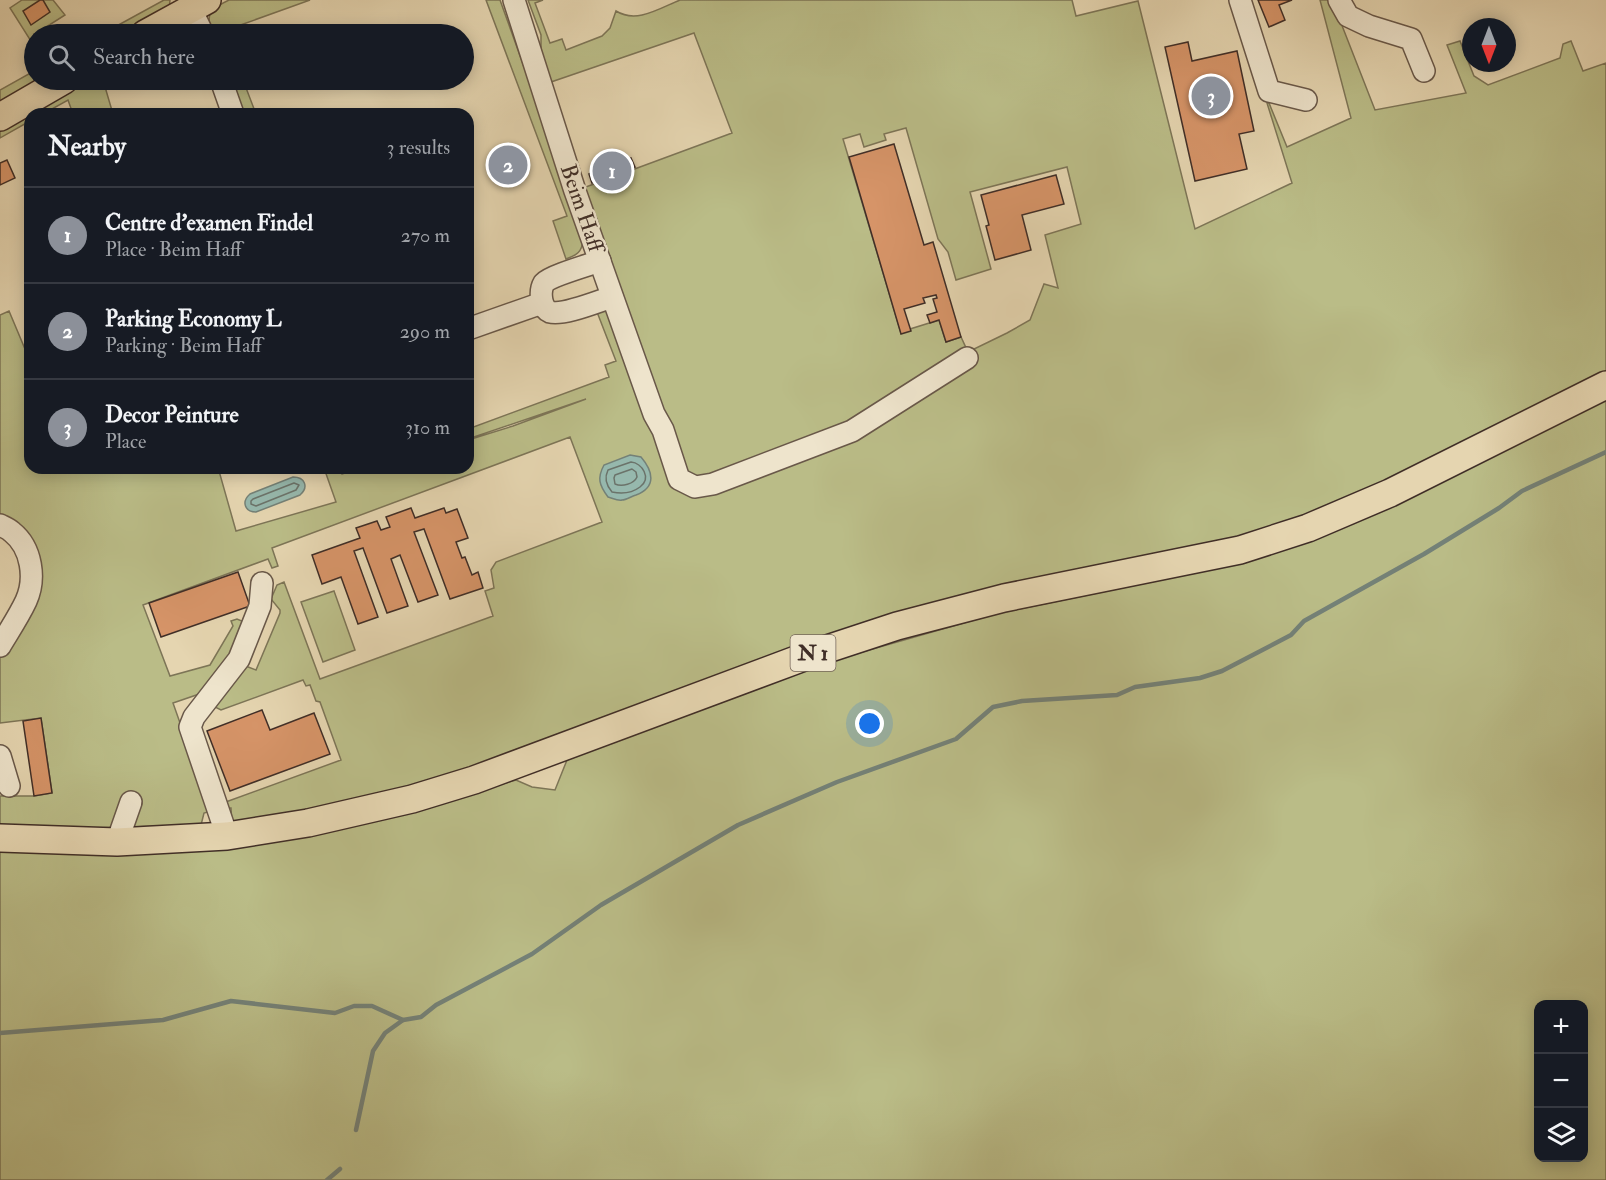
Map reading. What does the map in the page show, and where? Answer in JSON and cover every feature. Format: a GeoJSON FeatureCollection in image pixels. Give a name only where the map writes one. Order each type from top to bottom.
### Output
{"type":"FeatureCollection","features":[{"type":"Feature","properties":{"kind":"main road"},"geometry":{"type":"LineString","coordinates":[[164,24],[199,5]]}},
{"type":"Feature","properties":{"kind":"main road"},"geometry":{"type":"LineString","coordinates":[[0,117],[47,90]]}},
{"type":"Feature","properties":{"kind":"main road","name":"N 1"},"geometry":{"type":"LineString","coordinates":[[0,838],[117,842],[227,836],[308,823],[412,799],[464,783],[812,654],[897,626],[1004,598],[1240,550],[1308,528],[1390,493],[1606,385]]}},
{"type":"Feature","properties":{"kind":"street","name":"Beim Haff"},"geometry":{"type":"LineString","coordinates":[[514,0],[575,191],[679,479],[695,487],[713,484],[852,431],[967,357]]}},
{"type":"Feature","properties":{"kind":"street"},"geometry":{"type":"LineString","coordinates":[[1240,0],[1269,91],[1306,100]]}},
{"type":"Feature","properties":{"kind":"street"},"geometry":{"type":"LineString","coordinates":[[1339,0],[1348,16],[1369,26],[1411,39],[1424,71]]}},
{"type":"Feature","properties":{"kind":"street"},"geometry":{"type":"LineString","coordinates":[[199,5],[202,24]]}},
{"type":"Feature","properties":{"kind":"street"},"geometry":{"type":"LineString","coordinates":[[225,90],[231,108]]}},
{"type":"Feature","properties":{"kind":"street"},"geometry":{"type":"LineString","coordinates":[[600,261],[551,278],[544,284],[541,292],[542,303],[550,312],[560,312],[612,297]]}},
{"type":"Feature","properties":{"kind":"street"},"geometry":{"type":"LineString","coordinates":[[474,327],[542,303]]}},
{"type":"Feature","properties":{"kind":"street"},"geometry":{"type":"LineString","coordinates":[[0,525],[13,532],[23,545],[31,563],[32,582],[26,600],[0,646]]}},
{"type":"Feature","properties":{"kind":"street"},"geometry":{"type":"LineString","coordinates":[[227,836],[189,728],[194,717],[239,659],[260,606],[262,583]]}},
{"type":"Feature","properties":{"kind":"street"},"geometry":{"type":"LineString","coordinates":[[0,756],[9,786]]}},
{"type":"Feature","properties":{"kind":"street"},"geometry":{"type":"LineString","coordinates":[[117,842],[131,802]]}},
{"type":"Feature","properties":{"kind":"green space"},"geometry":{"type":"Polygon","coordinates":[[[22,0],[53,0],[65,15],[51,24],[24,24],[24,30],[10,8],[22,0]]]}},
{"type":"Feature","properties":{"kind":"green space"},"geometry":{"type":"Polygon","coordinates":[[[164,0],[170,0],[169,10],[143,24],[120,24],[164,0]]]}},
{"type":"Feature","properties":{"kind":"green space"},"geometry":{"type":"Polygon","coordinates":[[[229,0],[310,0],[243,24],[210,24],[209,16],[217,6],[229,0]]]}},
{"type":"Feature","properties":{"kind":"green space"},"geometry":{"type":"Polygon","coordinates":[[[486,0],[500,0],[583,240],[578,252],[566,259],[553,221],[567,216],[486,0]]]}},
{"type":"Feature","properties":{"kind":"green space"},"geometry":{"type":"Polygon","coordinates":[[[528,0],[543,0],[535,3],[550,43],[562,39],[566,50],[602,36],[610,28],[616,11],[624,15],[640,15],[680,0],[1072,0],[1076,16],[1138,1],[1195,229],[1292,183],[1267,103],[1269,103],[1287,147],[1351,118],[1320,0],[1332,0],[1375,110],[1466,93],[1447,45],[1460,41],[1462,72],[1472,72],[1474,76],[1488,85],[1560,58],[1563,44],[1571,41],[1583,71],[1606,63],[1606,376],[1346,501],[1283,526],[1189,552],[978,594],[470,771],[308,814],[232,824],[231,808],[225,808],[223,803],[341,760],[320,702],[316,701],[310,685],[306,686],[303,680],[221,710],[215,707],[214,704],[243,665],[256,670],[280,613],[271,599],[277,585],[284,582],[320,679],[493,616],[485,591],[494,588],[491,570],[496,562],[602,522],[570,437],[474,473],[474,438],[586,399],[474,437],[474,427],[609,377],[605,365],[616,361],[597,312],[571,321],[570,318],[606,307],[575,191],[732,133],[694,33],[551,82],[541,59],[541,35],[528,0]],[[906,128],[884,134],[886,140],[864,147],[860,134],[843,139],[901,333],[939,320],[946,342],[961,337],[968,352],[1030,320],[1044,284],[1058,288],[1045,235],[1081,224],[1067,167],[970,192],[991,269],[956,280],[948,252],[938,239],[906,128]]]}},
{"type":"Feature","properties":{"kind":"green space"},"geometry":{"type":"Polygon","coordinates":[[[24,77],[24,90],[31,90],[0,110],[0,90],[24,77]]]}},
{"type":"Feature","properties":{"kind":"green space"},"geometry":{"type":"Polygon","coordinates":[[[68,90],[106,90],[111,108],[71,108],[68,100],[54,108],[36,108],[68,90]]]}},
{"type":"Feature","properties":{"kind":"green space"},"geometry":{"type":"Polygon","coordinates":[[[231,90],[247,90],[254,108],[237,108],[231,90]]]}},
{"type":"Feature","properties":{"kind":"green space"},"geometry":{"type":"Polygon","coordinates":[[[24,115],[24,124],[0,138],[0,128],[24,115]]]}},
{"type":"Feature","properties":{"kind":"green space"},"geometry":{"type":"Polygon","coordinates":[[[9,311],[24,347],[24,474],[220,474],[236,531],[336,502],[326,474],[471,474],[272,548],[278,566],[272,568],[268,559],[143,605],[170,676],[210,665],[233,626],[231,621],[237,619],[245,626],[235,652],[205,692],[173,703],[211,811],[204,813],[201,825],[57,829],[0,827],[0,796],[34,796],[52,793],[41,718],[0,723],[0,646],[32,582],[13,532],[0,514],[0,315],[9,311]]]}},
{"type":"Feature","properties":{"kind":"green space"},"geometry":{"type":"Polygon","coordinates":[[[1606,398],[1606,1180],[0,1180],[0,850],[461,796],[516,780],[532,787],[555,790],[567,760],[799,670],[995,614],[1243,563],[1606,398]]]}},
{"type":"Feature","properties":{"kind":"green space"},"geometry":{"type":"Polygon","coordinates":[[[334,591],[355,650],[323,662],[301,602],[334,591]]]}},
{"type":"Feature","properties":{"kind":"water"},"geometry":{"type":"Polygon","coordinates":[[[630,455],[641,457],[645,462],[650,473],[650,483],[643,492],[625,499],[608,497],[600,481],[604,465],[630,455]]]}},
{"type":"Feature","properties":{"kind":"water"},"geometry":{"type":"Polygon","coordinates":[[[297,477],[304,483],[303,492],[300,495],[256,512],[247,508],[245,503],[250,494],[297,477]]]}},
{"type":"Feature","properties":{"kind":"building"},"geometry":{"type":"Polygon","coordinates":[[[43,0],[50,12],[30,24],[23,11],[43,0]]]}},
{"type":"Feature","properties":{"kind":"building"},"geometry":{"type":"Polygon","coordinates":[[[1258,0],[1292,0],[1279,5],[1285,20],[1269,27],[1258,0]]]}},
{"type":"Feature","properties":{"kind":"building"},"geometry":{"type":"Polygon","coordinates":[[[1188,42],[1192,61],[1237,51],[1254,131],[1239,134],[1247,169],[1195,181],[1165,47],[1188,42]]]}},
{"type":"Feature","properties":{"kind":"building"},"geometry":{"type":"Polygon","coordinates":[[[894,144],[924,245],[933,242],[961,337],[946,342],[939,320],[930,323],[927,315],[937,312],[933,299],[937,298],[936,295],[923,298],[925,303],[904,309],[911,331],[901,334],[849,157],[894,144]]]}},
{"type":"Feature","properties":{"kind":"building"},"geometry":{"type":"Polygon","coordinates":[[[631,158],[635,167],[592,183],[589,174],[631,158]]]}},
{"type":"Feature","properties":{"kind":"building"},"geometry":{"type":"Polygon","coordinates":[[[7,160],[15,178],[0,185],[0,163],[7,160]]]}},
{"type":"Feature","properties":{"kind":"building"},"geometry":{"type":"Polygon","coordinates":[[[1056,175],[1064,204],[1022,215],[1031,250],[995,260],[981,195],[1056,175]]]}},
{"type":"Feature","properties":{"kind":"building"},"geometry":{"type":"Polygon","coordinates":[[[411,508],[415,518],[444,508],[446,513],[457,509],[468,538],[456,542],[472,575],[478,572],[483,588],[450,599],[424,529],[414,532],[438,595],[418,602],[400,555],[391,559],[408,606],[387,613],[363,548],[354,551],[378,617],[358,624],[341,577],[322,584],[312,555],[360,538],[356,528],[377,521],[381,530],[390,527],[386,517],[411,508]]]}},
{"type":"Feature","properties":{"kind":"building"},"geometry":{"type":"Polygon","coordinates":[[[238,572],[250,606],[161,637],[149,603],[238,572]]]}},
{"type":"Feature","properties":{"kind":"building"},"geometry":{"type":"Polygon","coordinates":[[[262,710],[270,730],[314,713],[330,754],[230,791],[207,731],[262,710]]]}},
{"type":"Feature","properties":{"kind":"building"},"geometry":{"type":"Polygon","coordinates":[[[41,718],[52,793],[34,796],[23,721],[41,718]]]}},
{"type":"Feature","properties":{"kind":"waterway"},"geometry":{"type":"LineString","coordinates":[[356,1130],[373,1051],[385,1033],[403,1020],[421,1017],[436,1005],[532,954],[601,905],[738,825],[837,782],[956,739],[993,707],[1022,701],[1117,695],[1135,687],[1200,678],[1222,671],[1291,635],[1304,621],[1424,554],[1499,508],[1522,491],[1606,452]]}},
{"type":"Feature","properties":{"kind":"waterway"},"geometry":{"type":"LineString","coordinates":[[0,1033],[163,1020],[231,1001],[335,1013],[354,1006],[372,1006],[403,1020]]}},
{"type":"Feature","properties":{"kind":"waterway"},"geometry":{"type":"LineString","coordinates":[[327,1180],[340,1169]]}},
{"type":"Feature","properties":{"kind":"place","name":"Decor Peinture"},"geometry":{"type":"Point","coordinates":[1211,96]}},
{"type":"Feature","properties":{"kind":"place","name":"Parking Economy L"},"geometry":{"type":"Point","coordinates":[508,165]}},
{"type":"Feature","properties":{"kind":"place","name":"Centre d'examen Findel"},"geometry":{"type":"Point","coordinates":[612,171]}}]}
